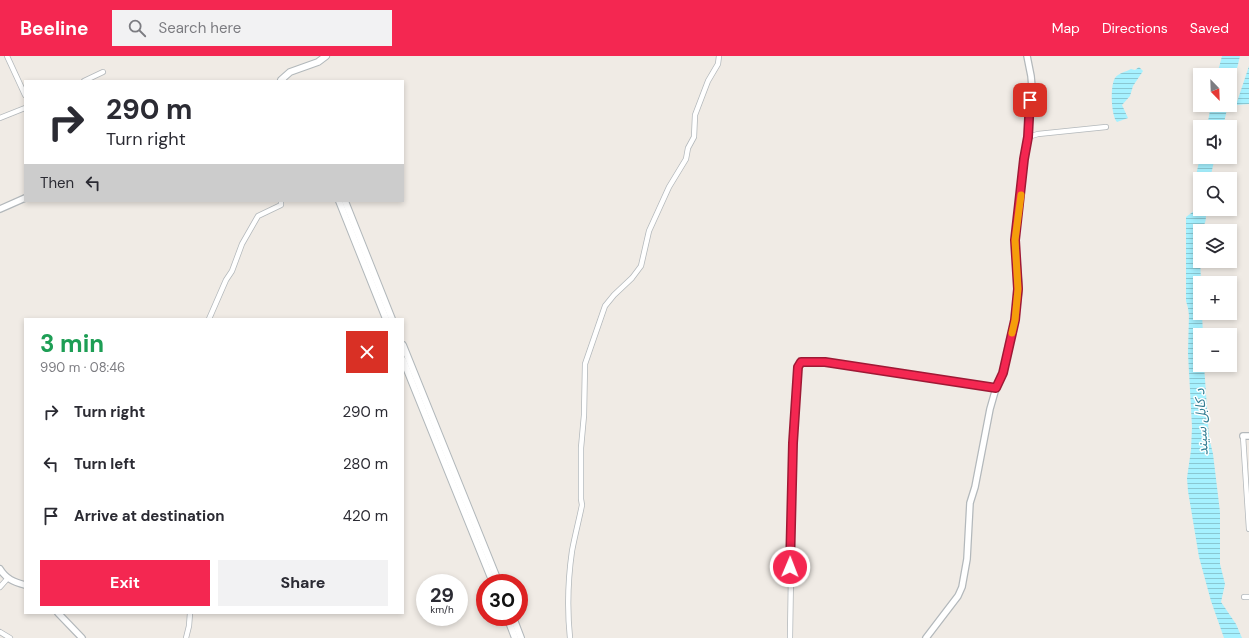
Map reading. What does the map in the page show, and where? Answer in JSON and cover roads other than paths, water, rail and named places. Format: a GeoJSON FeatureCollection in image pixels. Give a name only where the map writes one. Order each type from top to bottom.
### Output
{"type":"FeatureCollection","features":[{"type":"Feature","properties":{"kind":"main road"},"geometry":{"type":"LineString","coordinates":[[282,80],[290,72],[318,62],[326,56]]}},
{"type":"Feature","properties":{"kind":"main road"},"geometry":{"type":"LineString","coordinates":[[338,202],[386,318]]}},
{"type":"Feature","properties":{"kind":"main road"},"geometry":{"type":"LineString","coordinates":[[345,202],[392,318]]}},
{"type":"Feature","properties":{"kind":"main road"},"geometry":{"type":"LineString","coordinates":[[404,347],[495,574]]}},
{"type":"Feature","properties":{"kind":"main road"},"geometry":{"type":"LineString","coordinates":[[404,362],[489,574]]}},
{"type":"Feature","properties":{"kind":"main road"},"geometry":{"type":"LineString","coordinates":[[510,626],[515,638]]}},
{"type":"Feature","properties":{"kind":"main road"},"geometry":{"type":"LineString","coordinates":[[516,626],[521,638]]}},
{"type":"Feature","properties":{"kind":"street"},"geometry":{"type":"LineString","coordinates":[[7,56],[24,93]]}},
{"type":"Feature","properties":{"kind":"street"},"geometry":{"type":"LineString","coordinates":[[570,638],[568,621],[570,571],[582,505],[581,448],[584,415],[585,364],[606,306],[614,295],[632,278],[641,266],[649,231],[669,187],[686,159],[688,148],[694,137],[695,115],[708,81],[718,64],[719,56]]}},
{"type":"Feature","properties":{"kind":"street"},"geometry":{"type":"LineString","coordinates":[[926,638],[958,596],[962,587],[967,559],[970,503],[975,487],[996,388],[1003,373],[1015,320],[1018,289],[1015,240],[1024,159],[1028,137],[1032,87],[1027,56]]}},
{"type":"Feature","properties":{"kind":"street"},"geometry":{"type":"LineString","coordinates":[[86,80],[103,72]]}},
{"type":"Feature","properties":{"kind":"street"},"geometry":{"type":"LineString","coordinates":[[0,118],[24,108]]}},
{"type":"Feature","properties":{"kind":"street"},"geometry":{"type":"LineString","coordinates":[[1028,137],[1038,134],[1106,127]]}},
{"type":"Feature","properties":{"kind":"street"},"geometry":{"type":"LineString","coordinates":[[0,209],[24,198]]}},
{"type":"Feature","properties":{"kind":"street"},"geometry":{"type":"LineString","coordinates":[[209,318],[226,280],[232,271],[242,244],[258,216],[281,205],[281,202]]}},
{"type":"Feature","properties":{"kind":"street"},"geometry":{"type":"LineString","coordinates":[[790,638],[793,443],[798,367],[801,362],[825,362],[996,388]]}},
{"type":"Feature","properties":{"kind":"street"},"geometry":{"type":"LineString","coordinates":[[1246,436],[1249,529]]}},
{"type":"Feature","properties":{"kind":"street"},"geometry":{"type":"LineString","coordinates":[[0,569],[4,576],[14,582],[24,585]]}},
{"type":"Feature","properties":{"kind":"street"},"geometry":{"type":"LineString","coordinates":[[0,587],[8,578]]}},
{"type":"Feature","properties":{"kind":"street"},"geometry":{"type":"LineString","coordinates":[[59,614],[82,638]]}},
{"type":"Feature","properties":{"kind":"street"},"geometry":{"type":"LineString","coordinates":[[186,638],[190,614]]}},
{"type":"Feature","properties":{"kind":"street"},"geometry":{"type":"LineString","coordinates":[[0,632],[10,638]]}},
{"type":"Feature","properties":{"kind":"water"},"geometry":{"type":"Polygon","coordinates":[[[1222,56],[1240,56],[1237,69],[1219,68],[1222,56]]]}},
{"type":"Feature","properties":{"kind":"water"},"geometry":{"type":"Polygon","coordinates":[[[1249,66],[1249,104],[1237,105],[1249,66]]]}},
{"type":"Feature","properties":{"kind":"water"},"geometry":{"type":"Polygon","coordinates":[[[1139,67],[1143,71],[1133,86],[1130,96],[1122,105],[1128,118],[1117,122],[1113,114],[1112,107],[1113,82],[1116,76],[1131,69],[1135,70],[1139,67]]]}},
{"type":"Feature","properties":{"kind":"water"},"geometry":{"type":"Polygon","coordinates":[[[1210,112],[1226,112],[1225,120],[1208,120],[1210,112]]]}},
{"type":"Feature","properties":{"kind":"water"},"geometry":{"type":"Polygon","coordinates":[[[1198,164],[1213,164],[1212,172],[1197,172],[1198,164]]]}},
{"type":"Feature","properties":{"kind":"water","name":"د کابل سيند"},"geometry":{"type":"Polygon","coordinates":[[[1193,212],[1193,216],[1206,216],[1205,224],[1193,224],[1193,268],[1200,268],[1201,276],[1193,276],[1193,320],[1202,320],[1203,328],[1193,328],[1193,372],[1204,372],[1209,437],[1213,454],[1220,512],[1220,564],[1225,584],[1221,602],[1236,624],[1242,638],[1224,638],[1211,601],[1199,557],[1188,491],[1187,478],[1191,450],[1192,427],[1188,353],[1189,315],[1186,301],[1186,217],[1193,212]]]}}]}
